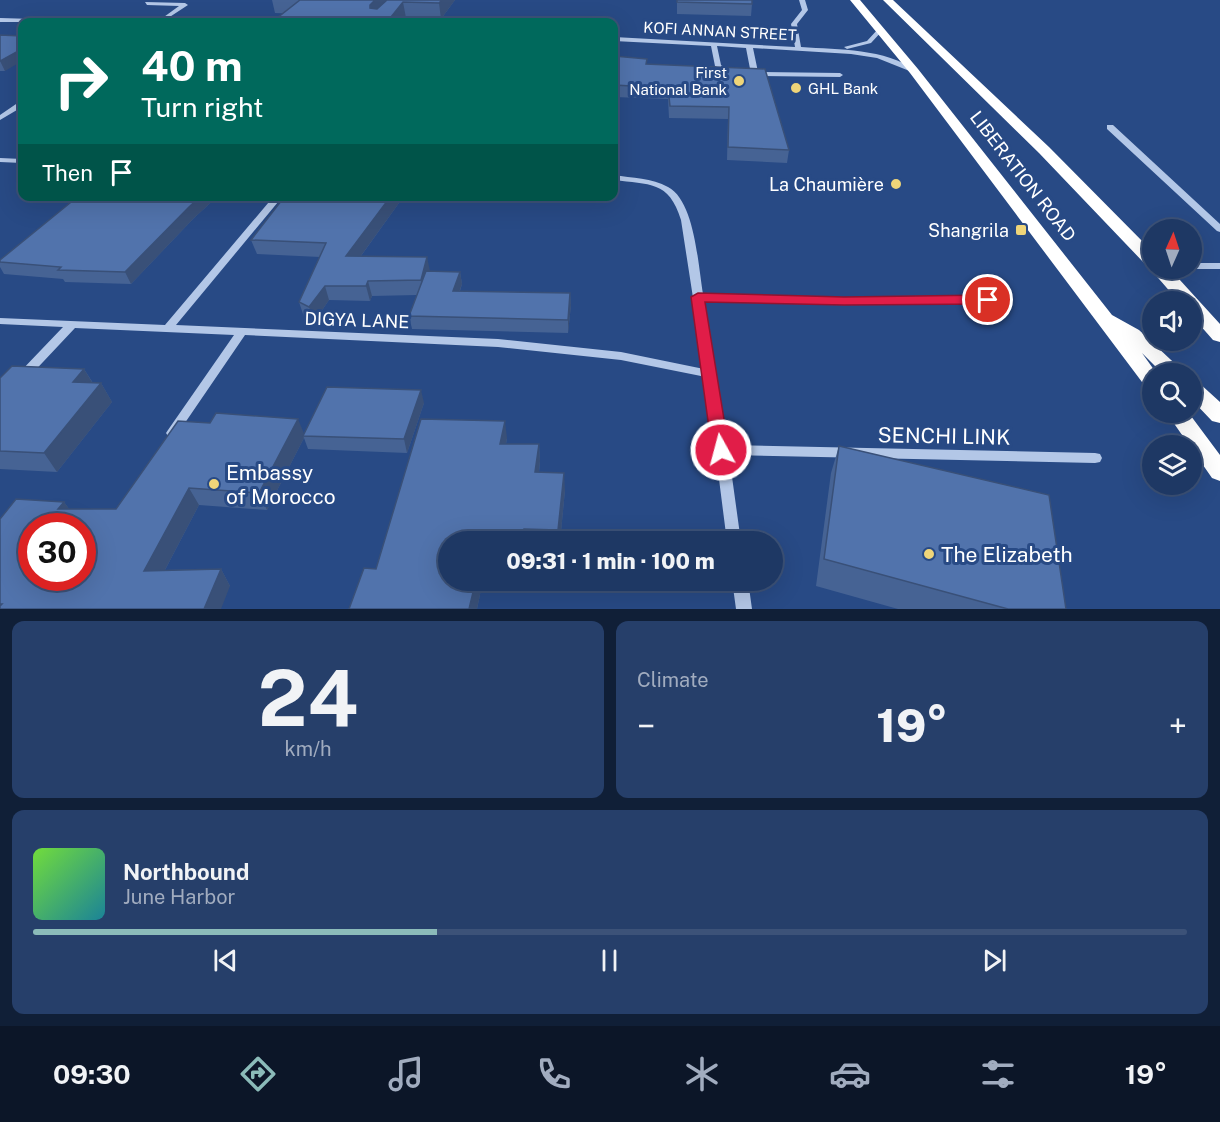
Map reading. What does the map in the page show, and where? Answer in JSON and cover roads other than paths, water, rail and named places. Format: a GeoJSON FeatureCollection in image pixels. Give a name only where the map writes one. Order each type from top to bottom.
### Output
{"type":"FeatureCollection","features":[{"type":"Feature","properties":{"kind":"highway","name":"LIBERATION ROAD"},"geometry":{"type":"LineString","coordinates":[[855,0],[914,71],[1142,368]]}},
{"type":"Feature","properties":{"kind":"highway","name":"LIBERATION ROAD"},"geometry":{"type":"LineString","coordinates":[[888,0],[1044,150],[1142,251]]}},
{"type":"Feature","properties":{"kind":"highway"},"geometry":{"type":"LineString","coordinates":[[1169,279],[1179,291]]}},
{"type":"Feature","properties":{"kind":"highway"},"geometry":{"type":"LineString","coordinates":[[1202,316],[1220,336]]}},
{"type":"Feature","properties":{"kind":"highway"},"geometry":{"type":"LineString","coordinates":[[1104,318],[1132,334],[1164,363]]}},
{"type":"Feature","properties":{"kind":"highway"},"geometry":{"type":"LineString","coordinates":[[1202,398],[1220,415]]}},
{"type":"Feature","properties":{"kind":"highway"},"geometry":{"type":"LineString","coordinates":[[1184,423],[1220,472]]}},
{"type":"Feature","properties":{"kind":"street"},"geometry":{"type":"LineString","coordinates":[[798,48],[794,24],[805,10],[802,0]]}},
{"type":"Feature","properties":{"kind":"street"},"geometry":{"type":"LineString","coordinates":[[147,3],[185,5],[165,18]]}},
{"type":"Feature","properties":{"kind":"street"},"geometry":{"type":"LineString","coordinates":[[0,20],[18,21]]}},
{"type":"Feature","properties":{"kind":"street","name":"KOFI ANNAN STREET"},"geometry":{"type":"LineString","coordinates":[[826,50],[869,42],[880,30]]}},
{"type":"Feature","properties":{"kind":"street","name":"KOFI ANNAN STREET"},"geometry":{"type":"LineString","coordinates":[[618,39],[826,50],[878,56],[914,71]]}},
{"type":"Feature","properties":{"kind":"street"},"geometry":{"type":"LineString","coordinates":[[714,45],[718,66],[732,73],[840,75]]}},
{"type":"Feature","properties":{"kind":"street"},"geometry":{"type":"LineString","coordinates":[[749,46],[755,74]]}},
{"type":"Feature","properties":{"kind":"street"},"geometry":{"type":"LineString","coordinates":[[0,118],[18,107]]}},
{"type":"Feature","properties":{"kind":"street"},"geometry":{"type":"LineString","coordinates":[[1110,127],[1220,229]]}},
{"type":"Feature","properties":{"kind":"street"},"geometry":{"type":"LineString","coordinates":[[0,160],[18,160]]}},
{"type":"Feature","properties":{"kind":"street"},"geometry":{"type":"LineString","coordinates":[[618,179],[651,183],[671,192],[679,201],[686,220],[711,374],[732,531]]}},
{"type":"Feature","properties":{"kind":"street"},"geometry":{"type":"LineString","coordinates":[[167,329],[275,201]]}},
{"type":"Feature","properties":{"kind":"street"},"geometry":{"type":"LineString","coordinates":[[1202,266],[1220,266]]}},
{"type":"Feature","properties":{"kind":"street"},"geometry":{"type":"LineString","coordinates":[[698,297],[844,301],[988,300]]}},
{"type":"Feature","properties":{"kind":"street","name":"DIGYA LANE"},"geometry":{"type":"LineString","coordinates":[[0,321],[498,343],[621,356],[711,374]]}},
{"type":"Feature","properties":{"kind":"street"},"geometry":{"type":"LineString","coordinates":[[16,383],[72,324]]}},
{"type":"Feature","properties":{"kind":"street"},"geometry":{"type":"LineString","coordinates":[[167,439],[242,332]]}},
{"type":"Feature","properties":{"kind":"street","name":"SENCHI LINK"},"geometry":{"type":"LineString","coordinates":[[721,450],[1095,458]]}},
{"type":"Feature","properties":{"kind":"street"},"geometry":{"type":"LineString","coordinates":[[742,591],[744,609]]}},
{"type":"Feature","properties":{"kind":"place","name":"First National Bank"},"geometry":{"type":"Point","coordinates":[739,81]}},
{"type":"Feature","properties":{"kind":"place","name":"GHL Bank"},"geometry":{"type":"Point","coordinates":[796,88]}},
{"type":"Feature","properties":{"kind":"place","name":"La Chaumière"},"geometry":{"type":"Point","coordinates":[896,184]}},
{"type":"Feature","properties":{"kind":"place","name":"Shangrila"},"geometry":{"type":"Point","coordinates":[1021,230]}},
{"type":"Feature","properties":{"kind":"place","name":"Embassy of Morocco"},"geometry":{"type":"Point","coordinates":[214,484]}},
{"type":"Feature","properties":{"kind":"place","name":"The Elizabeth"},"geometry":{"type":"Point","coordinates":[929,554]}}]}
